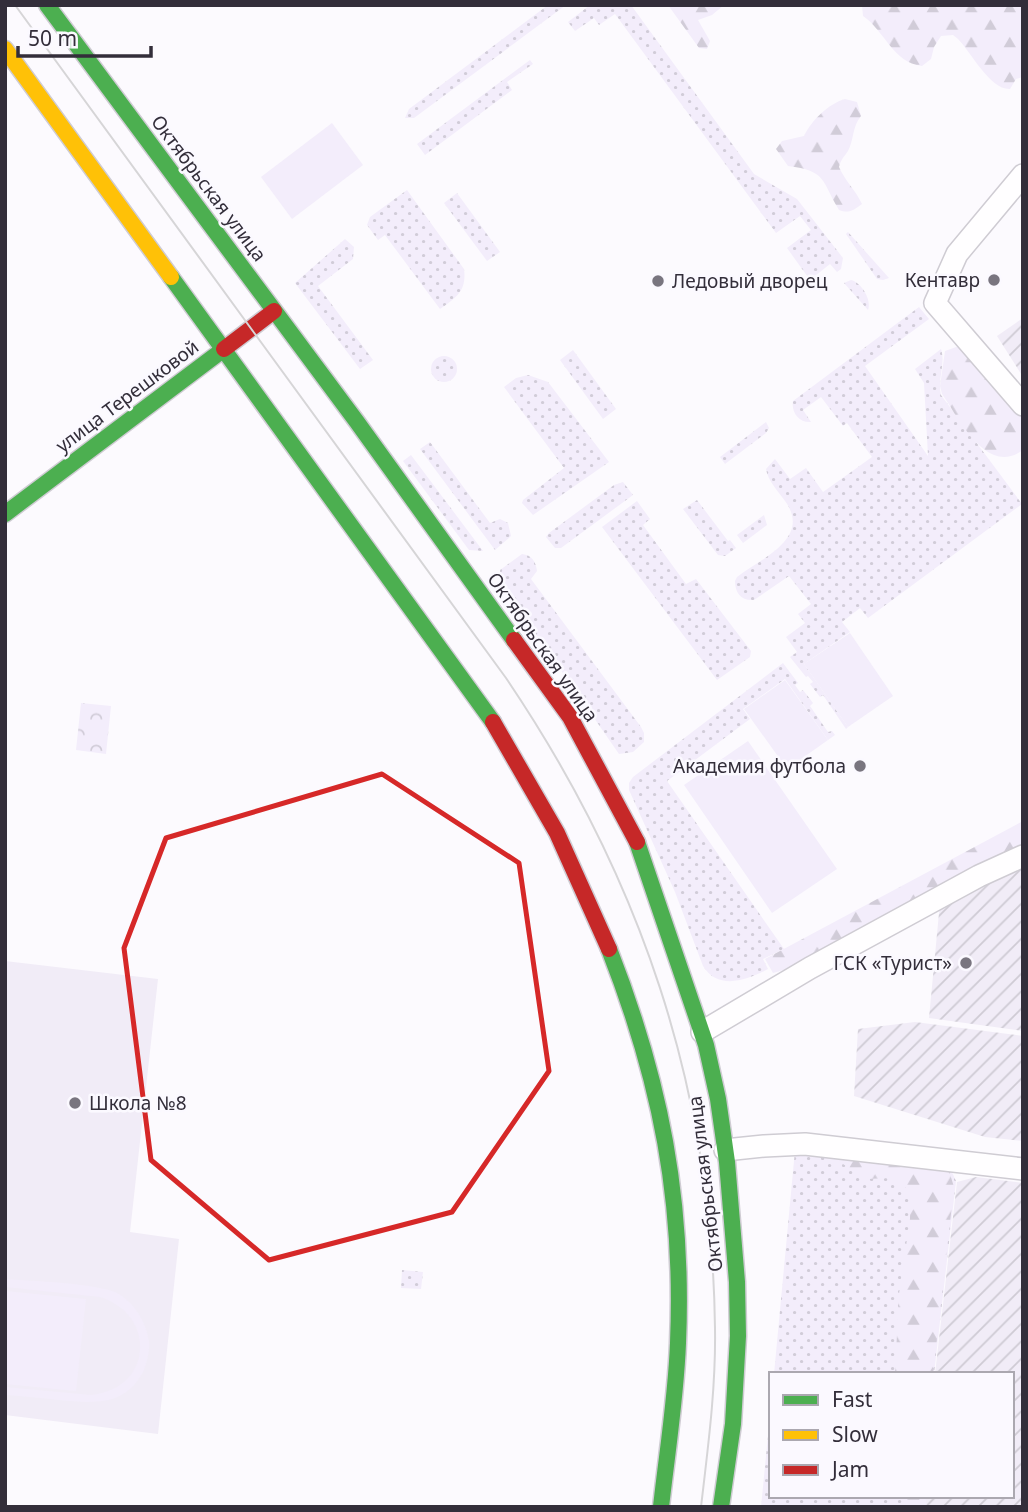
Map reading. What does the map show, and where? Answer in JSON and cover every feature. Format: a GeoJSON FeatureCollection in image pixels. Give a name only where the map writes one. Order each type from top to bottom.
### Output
{"type":"FeatureCollection","features":[{"type":"Feature","properties":{"kind":"main road","name":"Октябрьская улица"},"geometry":{"type":"LineString","coordinates":[[47,5],[570,717],[636,841],[702,1032],[718,1099],[726,1150],[737,1282],[738,1336],[733,1424],[721,1507]]}},
{"type":"Feature","properties":{"kind":"main road","name":"Октябрьская улица"},"geometry":{"type":"LineString","coordinates":[[5,49],[439,645],[504,739],[557,832],[628,993],[666,1133],[675,1204],[679,1324],[674,1400],[661,1507]]}},
{"type":"Feature","properties":{"kind":"main road","name":"улица Терешковой"},"geometry":{"type":"LineString","coordinates":[[5,514],[274,311]]}},
{"type":"Feature","properties":{"kind":"street"},"geometry":{"type":"LineString","coordinates":[[1023,176],[957,254],[935,303],[1023,405]]}},
{"type":"Feature","properties":{"kind":"street"},"geometry":{"type":"LineString","coordinates":[[702,1032],[820,962],[979,876],[1023,856]]}},
{"type":"Feature","properties":{"kind":"street"},"geometry":{"type":"LineString","coordinates":[[726,1150],[805,1144],[1023,1169]]}},
{"type":"Feature","properties":{"kind":"highlighted area"},"geometry":{"type":"Polygon","coordinates":[[[382,774],[519,863],[549,1071],[452,1212],[269,1260],[151,1160],[124,948],[166,838],[382,774]]]}},
{"type":"Feature","properties":{"kind":"shaded area"},"geometry":{"type":"Polygon","coordinates":[[[1023,318],[1023,377],[997,336],[1023,318]]]}},
{"type":"Feature","properties":{"kind":"shaded area"},"geometry":{"type":"Polygon","coordinates":[[[1023,862],[1023,1031],[929,1018],[941,892],[1023,862]]]}},
{"type":"Feature","properties":{"kind":"shaded area","name":"Школа №8"},"geometry":{"type":"Polygon","coordinates":[[[5,961],[158,979],[130,1232],[179,1239],[158,1434],[5,1415],[5,961]]]}},
{"type":"Feature","properties":{"kind":"shaded area"},"geometry":{"type":"Polygon","coordinates":[[[915,1022],[1023,1036],[1023,1141],[985,1137],[854,1096],[858,1029],[915,1022]]]}},
{"type":"Feature","properties":{"kind":"shaded area"},"geometry":{"type":"Polygon","coordinates":[[[976,1177],[1023,1183],[1023,1507],[921,1507],[922,1498],[1014,1498],[1014,1372],[935,1372],[957,1182],[976,1177]]]}},
{"type":"Feature","properties":{"kind":"green space"},"geometry":{"type":"Polygon","coordinates":[[[548,5],[566,5],[414,118],[405,118],[409,109],[548,5]]]}},
{"type":"Feature","properties":{"kind":"green space"},"geometry":{"type":"Polygon","coordinates":[[[590,5],[631,5],[754,174],[797,199],[843,258],[841,269],[837,272],[830,264],[810,280],[787,248],[811,230],[800,216],[776,233],[615,14],[599,25],[594,18],[575,31],[568,22],[590,5]]]}},
{"type":"Feature","properties":{"kind":"green space"},"geometry":{"type":"Polygon","coordinates":[[[668,5],[724,5],[712,15],[698,20],[710,41],[707,49],[699,48],[668,5]]]}},
{"type":"Feature","properties":{"kind":"green space"},"geometry":{"type":"Polygon","coordinates":[[[862,5],[1023,5],[1023,77],[1016,79],[1010,89],[1003,88],[988,77],[953,35],[941,36],[931,59],[922,66],[912,64],[896,53],[863,16],[862,5]]]}},
{"type":"Feature","properties":{"kind":"green space"},"geometry":{"type":"Polygon","coordinates":[[[530,60],[533,64],[507,82],[512,90],[425,155],[417,144],[530,60]]]}},
{"type":"Feature","properties":{"kind":"green space"},"geometry":{"type":"Polygon","coordinates":[[[845,99],[857,102],[861,116],[850,147],[839,167],[862,204],[846,212],[839,210],[817,174],[788,166],[776,149],[782,141],[804,136],[821,113],[845,99]]]}},
{"type":"Feature","properties":{"kind":"green space"},"geometry":{"type":"Polygon","coordinates":[[[332,123],[363,165],[292,219],[261,177],[332,123]]]}},
{"type":"Feature","properties":{"kind":"green space"},"geometry":{"type":"Polygon","coordinates":[[[407,190],[464,269],[464,283],[459,293],[440,309],[385,235],[378,240],[367,225],[370,217],[407,190]]]}},
{"type":"Feature","properties":{"kind":"green space"},"geometry":{"type":"Polygon","coordinates":[[[457,193],[500,252],[487,261],[444,203],[457,193]]]}},
{"type":"Feature","properties":{"kind":"green space"},"geometry":{"type":"Polygon","coordinates":[[[848,232],[889,278],[877,279],[846,234],[848,232]]]}},
{"type":"Feature","properties":{"kind":"green space"},"geometry":{"type":"Polygon","coordinates":[[[345,239],[354,247],[353,259],[318,286],[373,360],[360,369],[295,283],[345,239]]]}},
{"type":"Feature","properties":{"kind":"green space"},"geometry":{"type":"Polygon","coordinates":[[[851,280],[865,292],[868,310],[844,283],[851,280]]]}},
{"type":"Feature","properties":{"kind":"green space"},"geometry":{"type":"Polygon","coordinates":[[[919,307],[929,319],[865,366],[928,456],[924,383],[915,369],[941,349],[941,395],[1022,504],[868,618],[860,608],[842,622],[850,632],[804,664],[848,727],[846,729],[823,695],[820,697],[810,684],[813,682],[790,657],[797,652],[786,637],[805,623],[798,614],[811,604],[789,576],[754,600],[740,595],[735,581],[780,546],[792,526],[792,514],[767,473],[766,469],[775,459],[790,479],[806,468],[823,492],[872,457],[847,423],[843,426],[821,397],[803,410],[811,422],[803,421],[797,416],[793,401],[919,307]]]}},
{"type":"Feature","properties":{"kind":"green space"},"geometry":{"type":"Polygon","coordinates":[[[959,346],[964,348],[1023,419],[1023,450],[1010,456],[997,456],[986,450],[965,429],[942,394],[940,386],[945,351],[959,346]]]}},
{"type":"Feature","properties":{"kind":"green space"},"geometry":{"type":"Polygon","coordinates":[[[573,350],[616,409],[603,419],[560,360],[573,350]]]}},
{"type":"Feature","properties":{"kind":"green space"},"geometry":{"type":"Polygon","coordinates":[[[444,356],[453,360],[457,369],[453,378],[444,382],[435,378],[431,369],[435,360],[444,356]]]}},
{"type":"Feature","properties":{"kind":"green space"},"geometry":{"type":"Polygon","coordinates":[[[528,375],[548,382],[609,462],[533,515],[522,503],[523,500],[564,468],[504,387],[516,378],[528,375]]]}},
{"type":"Feature","properties":{"kind":"green space"},"geometry":{"type":"Polygon","coordinates":[[[766,422],[769,428],[766,433],[725,464],[720,457],[766,422]]]}},
{"type":"Feature","properties":{"kind":"green space"},"geometry":{"type":"Polygon","coordinates":[[[430,442],[490,523],[500,519],[508,523],[511,536],[495,550],[420,449],[430,442]]]}},
{"type":"Feature","properties":{"kind":"green space"},"geometry":{"type":"Polygon","coordinates":[[[411,455],[483,551],[469,550],[403,461],[411,455]]]}},
{"type":"Feature","properties":{"kind":"green space"},"geometry":{"type":"Polygon","coordinates":[[[623,482],[633,495],[561,548],[555,548],[546,537],[549,533],[614,485],[623,482]]]}},
{"type":"Feature","properties":{"kind":"green space"},"geometry":{"type":"Polygon","coordinates":[[[697,500],[736,548],[725,556],[718,555],[683,509],[697,500]]]}},
{"type":"Feature","properties":{"kind":"green space"},"geometry":{"type":"Polygon","coordinates":[[[637,501],[650,519],[643,525],[686,584],[696,579],[751,651],[750,657],[717,680],[602,527],[637,501]]]}},
{"type":"Feature","properties":{"kind":"green space"},"geometry":{"type":"Polygon","coordinates":[[[764,515],[767,525],[743,543],[737,535],[764,515]]]}},
{"type":"Feature","properties":{"kind":"green space"},"geometry":{"type":"Polygon","coordinates":[[[522,554],[531,557],[536,565],[537,571],[531,579],[641,727],[644,742],[633,752],[619,754],[501,584],[500,570],[522,554]]]}},
{"type":"Feature","properties":{"kind":"green space"},"geometry":{"type":"Polygon","coordinates":[[[850,633],[893,696],[848,727],[804,664],[850,633]]]}},
{"type":"Feature","properties":{"kind":"green space"},"geometry":{"type":"Polygon","coordinates":[[[783,663],[798,683],[795,685],[800,692],[803,690],[813,703],[810,706],[828,732],[832,731],[835,735],[828,740],[785,679],[743,709],[750,719],[667,781],[784,949],[763,959],[768,969],[752,977],[725,981],[709,974],[703,966],[675,892],[629,790],[629,783],[633,777],[783,663]]]}},
{"type":"Feature","properties":{"kind":"green space"},"geometry":{"type":"Polygon","coordinates":[[[785,680],[828,740],[787,769],[744,709],[785,680]]]}},
{"type":"Feature","properties":{"kind":"green space"},"geometry":{"type":"Polygon","coordinates":[[[81,703],[111,706],[106,754],[76,750],[81,703]]]}},
{"type":"Feature","properties":{"kind":"green space"},"geometry":{"type":"Polygon","coordinates":[[[748,741],[837,869],[772,913],[684,785],[748,741]]]}},
{"type":"Feature","properties":{"kind":"green space"},"geometry":{"type":"Polygon","coordinates":[[[1023,821],[1023,845],[872,921],[784,970],[773,973],[765,959],[1023,821]]]}},
{"type":"Feature","properties":{"kind":"green space"},"geometry":{"type":"Polygon","coordinates":[[[795,1150],[951,1170],[956,1181],[934,1372],[774,1372],[795,1150]]]}},
{"type":"Feature","properties":{"kind":"green space"},"geometry":{"type":"Polygon","coordinates":[[[819,1156],[944,1166],[950,1174],[954,1187],[933,1372],[895,1372],[899,1294],[910,1219],[910,1196],[906,1188],[890,1178],[866,1179],[843,1164],[819,1156]]]}},
{"type":"Feature","properties":{"kind":"green space"},"geometry":{"type":"Polygon","coordinates":[[[402,1270],[423,1272],[421,1289],[401,1288],[402,1270]]]}},
{"type":"Feature","properties":{"kind":"green space"},"geometry":{"type":"Polygon","coordinates":[[[5,1279],[94,1287],[123,1297],[138,1313],[149,1341],[146,1365],[136,1383],[117,1397],[95,1402],[5,1395],[5,1387],[91,1395],[112,1390],[127,1380],[136,1366],[140,1350],[139,1334],[131,1319],[119,1306],[100,1297],[5,1287],[5,1279]]]}},
{"type":"Feature","properties":{"kind":"green space"},"geometry":{"type":"Polygon","coordinates":[[[5,1291],[86,1299],[76,1391],[5,1384],[5,1291]]]}},
{"type":"Feature","properties":{"kind":"green space"},"geometry":{"type":"Polygon","coordinates":[[[769,1425],[769,1498],[921,1498],[920,1507],[761,1507],[769,1425]]]}},
{"type":"Feature","properties":{"kind":"green space"},"geometry":{"type":"Polygon","coordinates":[[[901,1498],[925,1498],[927,1507],[903,1507],[901,1498]]]}},
{"type":"Feature","properties":{"kind":"tram line"},"geometry":{"type":"LineString","coordinates":[[15,5],[506,678],[553,753],[595,829],[630,907],[660,987],[683,1069],[700,1153],[711,1239],[715,1328],[713,1395],[701,1507]]}},
{"type":"Feature","properties":{"kind":"traffic: fast"},"geometry":{"type":"LineString","coordinates":[[47,5],[357,422],[514,640]]}},
{"type":"Feature","properties":{"kind":"traffic: fast"},"geometry":{"type":"LineString","coordinates":[[171,277],[493,722]]}},
{"type":"Feature","properties":{"kind":"traffic: fast"},"geometry":{"type":"LineString","coordinates":[[5,514],[224,349]]}},
{"type":"Feature","properties":{"kind":"traffic: fast"},"geometry":{"type":"LineString","coordinates":[[637,842],[706,1045],[718,1099],[727,1162],[737,1282],[738,1336],[733,1424],[721,1507]]}},
{"type":"Feature","properties":{"kind":"traffic: fast"},"geometry":{"type":"LineString","coordinates":[[609,949],[643,1047],[673,1191],[679,1291],[678,1343],[661,1507]]}},
{"type":"Feature","properties":{"kind":"traffic: slow"},"geometry":{"type":"LineString","coordinates":[[5,49],[171,277]]}},
{"type":"Feature","properties":{"kind":"traffic: jam"},"geometry":{"type":"LineString","coordinates":[[224,349],[274,311]]}},
{"type":"Feature","properties":{"kind":"traffic: jam"},"geometry":{"type":"LineString","coordinates":[[514,640],[570,717],[637,842]]}},
{"type":"Feature","properties":{"kind":"traffic: jam"},"geometry":{"type":"LineString","coordinates":[[493,722],[557,833],[609,949]]}},
{"type":"Feature","properties":{"kind":"place","name":"Кентавр"},"geometry":{"type":"Point","coordinates":[994,280]}},
{"type":"Feature","properties":{"kind":"place","name":"Ледовый дворец"},"geometry":{"type":"Point","coordinates":[658,281]}},
{"type":"Feature","properties":{"kind":"place","name":"Академия футбола"},"geometry":{"type":"Point","coordinates":[860,766]}},
{"type":"Feature","properties":{"kind":"place","name":"ГСК «Турист»"},"geometry":{"type":"Point","coordinates":[966,963]}},
{"type":"Feature","properties":{"kind":"place","name":"Школа №8"},"geometry":{"type":"Point","coordinates":[75,1103]}}]}
